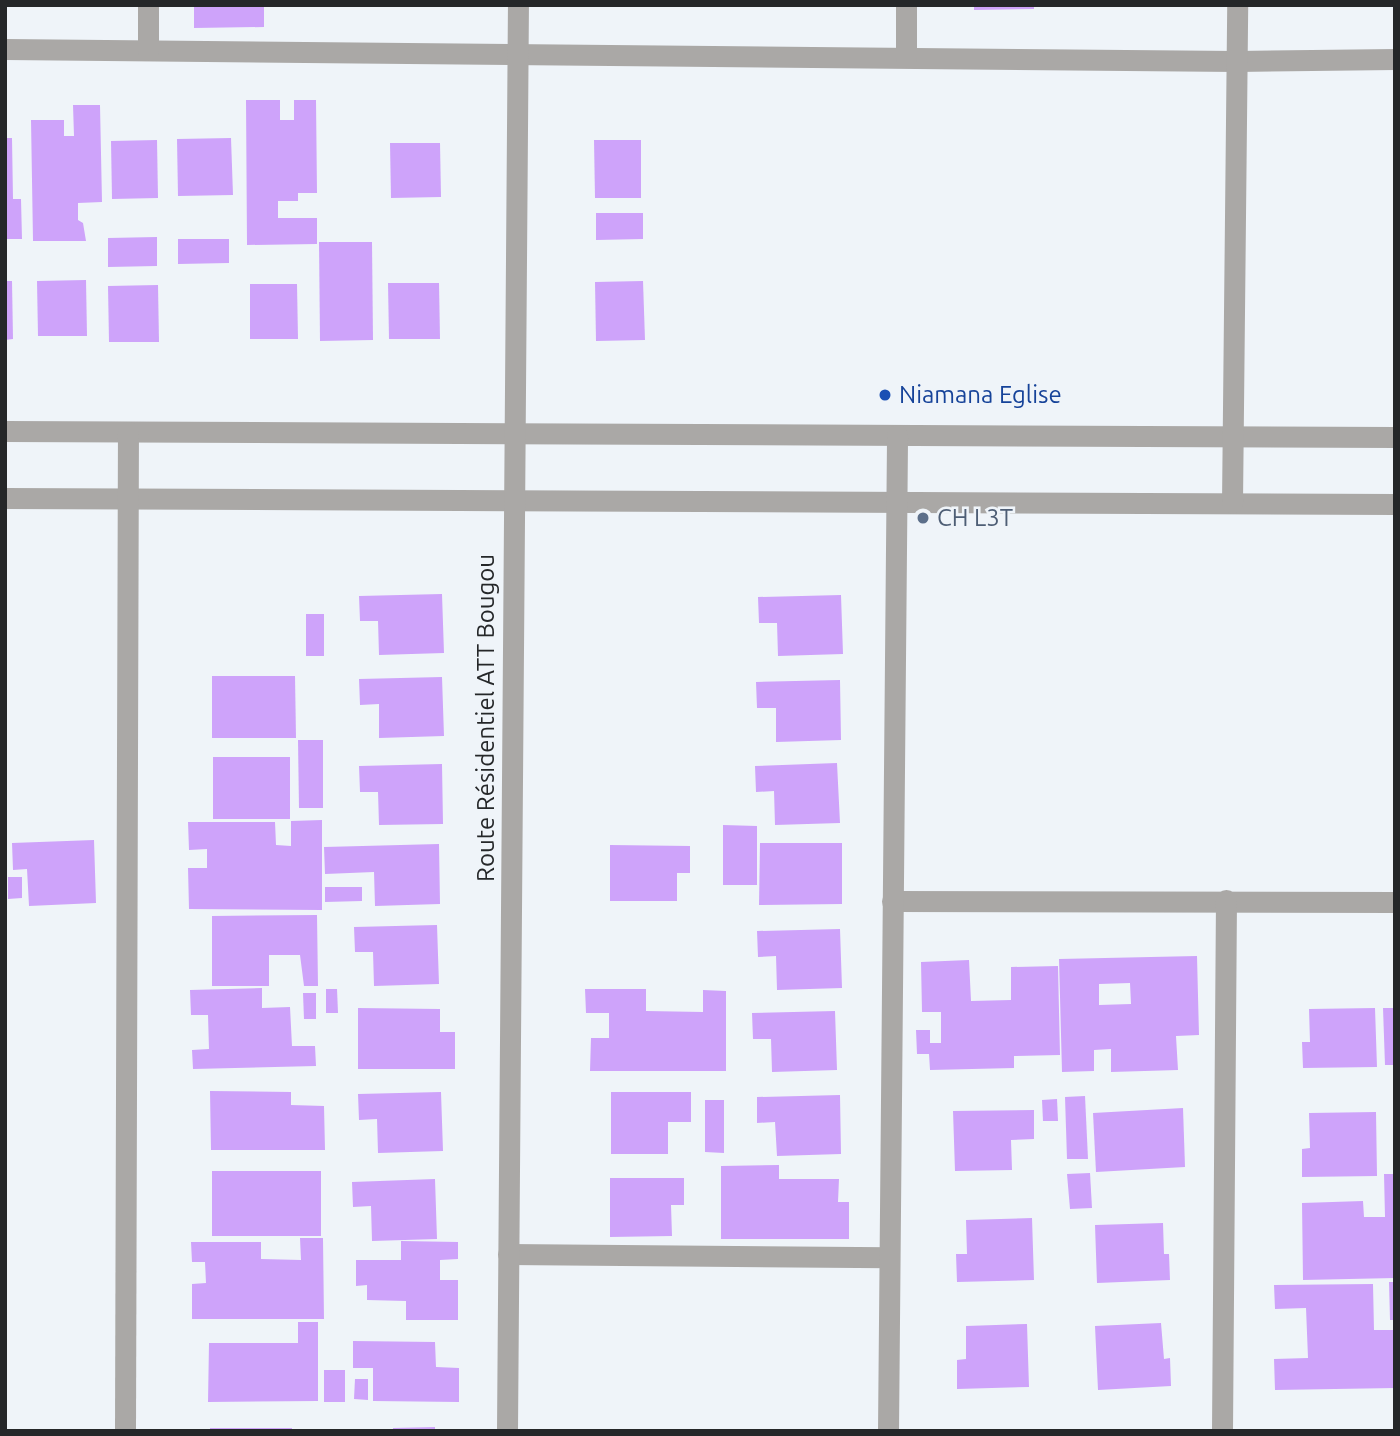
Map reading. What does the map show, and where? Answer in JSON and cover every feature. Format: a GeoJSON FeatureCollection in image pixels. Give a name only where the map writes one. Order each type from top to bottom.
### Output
{"type":"FeatureCollection","features":[{"type":"Feature","properties":{"kind":"street"},"geometry":{"type":"LineString","coordinates":[[148,5],[148,50]]}},
{"type":"Feature","properties":{"kind":"street","name":"Route Résidentiel ATT Bougou"},"geometry":{"type":"LineString","coordinates":[[507,1431],[518,5]]}},
{"type":"Feature","properties":{"kind":"street"},"geometry":{"type":"LineString","coordinates":[[906,5],[906,57]]}},
{"type":"Feature","properties":{"kind":"street"},"geometry":{"type":"LineString","coordinates":[[1232,503],[1237,5]]}},
{"type":"Feature","properties":{"kind":"street"},"geometry":{"type":"LineString","coordinates":[[5,49],[1237,61],[1395,59]]}},
{"type":"Feature","properties":{"kind":"street"},"geometry":{"type":"LineString","coordinates":[[5,431],[1395,437]]}},
{"type":"Feature","properties":{"kind":"street"},"geometry":{"type":"LineString","coordinates":[[125,1431],[128,432]]}},
{"type":"Feature","properties":{"kind":"street"},"geometry":{"type":"LineString","coordinates":[[888,1431],[897,435]]}},
{"type":"Feature","properties":{"kind":"street"},"geometry":{"type":"LineString","coordinates":[[5,498],[1395,503]]}},
{"type":"Feature","properties":{"kind":"street"},"geometry":{"type":"LineString","coordinates":[[1222,1431],[1226,900]]}},
{"type":"Feature","properties":{"kind":"street"},"geometry":{"type":"LineString","coordinates":[[892,901],[1395,902]]}},
{"type":"Feature","properties":{"kind":"street"},"geometry":{"type":"LineString","coordinates":[[508,1254],[889,1257]]}},
{"type":"Feature","properties":{"kind":"building"},"geometry":{"type":"Polygon","coordinates":[[[194,5],[264,5],[264,27],[194,28],[194,5]]]}},
{"type":"Feature","properties":{"kind":"building"},"geometry":{"type":"Polygon","coordinates":[[[974,5],[1034,5],[1034,9],[974,10],[974,5]]]}},
{"type":"Feature","properties":{"kind":"building"},"geometry":{"type":"Polygon","coordinates":[[[246,100],[280,100],[280,120],[294,120],[294,100],[316,100],[317,193],[298,193],[298,201],[278,201],[278,218],[317,218],[317,244],[247,245],[246,100]]]}},
{"type":"Feature","properties":{"kind":"building"},"geometry":{"type":"Polygon","coordinates":[[[73,105],[100,105],[102,202],[78,203],[78,220],[83,223],[86,241],[33,241],[31,120],[64,120],[64,136],[74,136],[73,105]]]}},
{"type":"Feature","properties":{"kind":"building"},"geometry":{"type":"Polygon","coordinates":[[[5,138],[12,138],[13,199],[21,199],[22,239],[5,239],[5,138]]]}},
{"type":"Feature","properties":{"kind":"building"},"geometry":{"type":"Polygon","coordinates":[[[231,138],[233,195],[178,196],[177,139],[231,138]]]}},
{"type":"Feature","properties":{"kind":"building"},"geometry":{"type":"Polygon","coordinates":[[[157,140],[158,198],[112,199],[111,141],[157,140]]]}},
{"type":"Feature","properties":{"kind":"building"},"geometry":{"type":"Polygon","coordinates":[[[594,140],[641,140],[641,198],[595,198],[594,140]]]}},
{"type":"Feature","properties":{"kind":"building"},"geometry":{"type":"Polygon","coordinates":[[[390,143],[440,143],[441,197],[391,198],[390,143]]]}},
{"type":"Feature","properties":{"kind":"building"},"geometry":{"type":"Polygon","coordinates":[[[596,213],[643,213],[643,239],[596,240],[596,213]]]}},
{"type":"Feature","properties":{"kind":"building"},"geometry":{"type":"Polygon","coordinates":[[[157,237],[157,266],[108,267],[108,238],[157,237]]]}},
{"type":"Feature","properties":{"kind":"building"},"geometry":{"type":"Polygon","coordinates":[[[178,239],[229,239],[229,263],[178,264],[178,239]]]}},
{"type":"Feature","properties":{"kind":"building"},"geometry":{"type":"Polygon","coordinates":[[[319,242],[372,242],[373,340],[320,341],[319,242]]]}},
{"type":"Feature","properties":{"kind":"building"},"geometry":{"type":"Polygon","coordinates":[[[86,280],[87,336],[38,336],[37,281],[86,280]]]}},
{"type":"Feature","properties":{"kind":"building"},"geometry":{"type":"Polygon","coordinates":[[[5,281],[12,281],[13,339],[5,340],[5,281]]]}},
{"type":"Feature","properties":{"kind":"building"},"geometry":{"type":"Polygon","coordinates":[[[643,281],[645,340],[596,341],[595,282],[643,281]]]}},
{"type":"Feature","properties":{"kind":"building"},"geometry":{"type":"Polygon","coordinates":[[[388,283],[439,283],[440,339],[389,339],[388,283]]]}},
{"type":"Feature","properties":{"kind":"building"},"geometry":{"type":"Polygon","coordinates":[[[250,284],[297,284],[298,339],[250,339],[250,284]]]}},
{"type":"Feature","properties":{"kind":"building"},"geometry":{"type":"Polygon","coordinates":[[[158,285],[159,342],[109,342],[108,286],[158,285]]]}},
{"type":"Feature","properties":{"kind":"building"},"geometry":{"type":"Polygon","coordinates":[[[442,594],[444,653],[379,655],[378,621],[360,621],[359,596],[442,594]]]}},
{"type":"Feature","properties":{"kind":"building"},"geometry":{"type":"Polygon","coordinates":[[[841,595],[843,654],[778,656],[777,623],[759,623],[758,597],[841,595]]]}},
{"type":"Feature","properties":{"kind":"building"},"geometry":{"type":"Polygon","coordinates":[[[306,614],[324,614],[324,656],[306,656],[306,614]]]}},
{"type":"Feature","properties":{"kind":"building"},"geometry":{"type":"Polygon","coordinates":[[[212,676],[295,676],[296,738],[212,738],[212,676]]]}},
{"type":"Feature","properties":{"kind":"building"},"geometry":{"type":"Polygon","coordinates":[[[442,677],[444,736],[379,738],[379,704],[360,705],[359,679],[442,677]]]}},
{"type":"Feature","properties":{"kind":"building"},"geometry":{"type":"Polygon","coordinates":[[[840,680],[841,740],[776,742],[776,708],[757,708],[756,682],[840,680]]]}},
{"type":"Feature","properties":{"kind":"building"},"geometry":{"type":"Polygon","coordinates":[[[298,740],[323,740],[323,808],[299,808],[298,740]]]}},
{"type":"Feature","properties":{"kind":"building"},"geometry":{"type":"Polygon","coordinates":[[[213,757],[290,757],[290,819],[213,819],[213,757]]]}},
{"type":"Feature","properties":{"kind":"building"},"geometry":{"type":"Polygon","coordinates":[[[837,763],[840,823],[775,825],[774,791],[756,792],[755,766],[837,763]]]}},
{"type":"Feature","properties":{"kind":"building"},"geometry":{"type":"Polygon","coordinates":[[[442,764],[443,824],[379,825],[378,792],[360,792],[359,766],[442,764]]]}},
{"type":"Feature","properties":{"kind":"building"},"geometry":{"type":"Polygon","coordinates":[[[322,820],[322,910],[189,909],[188,868],[207,868],[207,849],[189,850],[188,822],[275,822],[276,845],[291,846],[291,821],[322,820]]]}},
{"type":"Feature","properties":{"kind":"building"},"geometry":{"type":"Polygon","coordinates":[[[723,825],[757,826],[757,885],[723,885],[723,825]]]}},
{"type":"Feature","properties":{"kind":"building"},"geometry":{"type":"Polygon","coordinates":[[[94,840],[96,903],[29,906],[27,869],[13,870],[12,843],[94,840]]]}},
{"type":"Feature","properties":{"kind":"building"},"geometry":{"type":"Polygon","coordinates":[[[760,843],[842,843],[842,904],[759,905],[760,843]]]}},
{"type":"Feature","properties":{"kind":"building"},"geometry":{"type":"Polygon","coordinates":[[[439,844],[440,904],[375,906],[374,872],[325,874],[324,847],[439,844]]]}},
{"type":"Feature","properties":{"kind":"building"},"geometry":{"type":"Polygon","coordinates":[[[610,845],[690,846],[690,873],[677,873],[677,901],[610,901],[610,845]]]}},
{"type":"Feature","properties":{"kind":"building"},"geometry":{"type":"Polygon","coordinates":[[[8,877],[22,877],[22,898],[8,899],[8,877]]]}},
{"type":"Feature","properties":{"kind":"building"},"geometry":{"type":"Polygon","coordinates":[[[325,887],[362,887],[362,901],[325,902],[325,887]]]}},
{"type":"Feature","properties":{"kind":"building"},"geometry":{"type":"Polygon","coordinates":[[[317,915],[318,986],[304,986],[300,955],[269,955],[269,986],[212,986],[212,916],[317,915]]]}},
{"type":"Feature","properties":{"kind":"building"},"geometry":{"type":"Polygon","coordinates":[[[437,925],[439,984],[374,986],[373,952],[355,952],[354,927],[437,925]]]}},
{"type":"Feature","properties":{"kind":"building"},"geometry":{"type":"Polygon","coordinates":[[[840,929],[842,988],[777,990],[776,956],[758,957],[757,931],[840,929]]]}},
{"type":"Feature","properties":{"kind":"building"},"geometry":{"type":"Polygon","coordinates":[[[1197,956],[1199,1035],[1176,1036],[1178,1070],[1111,1072],[1111,1049],[1094,1050],[1094,1071],[1062,1072],[1059,959],[1197,956]],[[1130,983],[1099,984],[1099,1005],[1131,1004],[1130,983]]]}},
{"type":"Feature","properties":{"kind":"building"},"geometry":{"type":"Polygon","coordinates":[[[969,960],[971,1001],[1011,1000],[1011,967],[1058,966],[1060,1055],[1014,1056],[1014,1068],[930,1070],[929,1054],[917,1054],[916,1030],[930,1030],[930,1043],[941,1043],[941,1012],[922,1012],[921,962],[969,960]]]}},
{"type":"Feature","properties":{"kind":"building"},"geometry":{"type":"Polygon","coordinates":[[[262,988],[262,1008],[290,1007],[292,1046],[315,1046],[316,1066],[193,1069],[192,1050],[209,1049],[208,1015],[191,1015],[190,990],[262,988]]]}},
{"type":"Feature","properties":{"kind":"building"},"geometry":{"type":"Polygon","coordinates":[[[326,989],[337,989],[338,1013],[326,1013],[326,989]]]}},
{"type":"Feature","properties":{"kind":"building"},"geometry":{"type":"Polygon","coordinates":[[[585,989],[646,989],[646,1011],[703,1012],[703,990],[726,991],[726,1071],[590,1071],[591,1038],[609,1038],[609,1013],[586,1013],[585,989]]]}},
{"type":"Feature","properties":{"kind":"building"},"geometry":{"type":"Polygon","coordinates":[[[303,993],[316,993],[316,1019],[304,1019],[303,993]]]}},
{"type":"Feature","properties":{"kind":"building"},"geometry":{"type":"Polygon","coordinates":[[[358,1008],[440,1009],[440,1032],[455,1032],[455,1069],[358,1069],[358,1008]]]}},
{"type":"Feature","properties":{"kind":"building"},"geometry":{"type":"Polygon","coordinates":[[[1375,1008],[1377,1067],[1303,1068],[1302,1042],[1310,1042],[1309,1009],[1375,1008]]]}},
{"type":"Feature","properties":{"kind":"building"},"geometry":{"type":"Polygon","coordinates":[[[1383,1008],[1395,1008],[1395,1065],[1385,1065],[1383,1008]]]}},
{"type":"Feature","properties":{"kind":"building"},"geometry":{"type":"Polygon","coordinates":[[[835,1011],[837,1070],[772,1072],[771,1039],[753,1039],[752,1013],[835,1011]]]}},
{"type":"Feature","properties":{"kind":"building"},"geometry":{"type":"Polygon","coordinates":[[[210,1091],[291,1092],[291,1105],[324,1106],[325,1150],[211,1150],[210,1091]]]}},
{"type":"Feature","properties":{"kind":"building"},"geometry":{"type":"Polygon","coordinates":[[[441,1092],[443,1151],[378,1153],[377,1119],[359,1120],[358,1094],[441,1092]]]}},
{"type":"Feature","properties":{"kind":"building"},"geometry":{"type":"Polygon","coordinates":[[[611,1092],[691,1092],[691,1122],[668,1122],[668,1154],[611,1154],[611,1092]]]}},
{"type":"Feature","properties":{"kind":"building"},"geometry":{"type":"Polygon","coordinates":[[[840,1095],[841,1154],[777,1156],[775,1122],[757,1123],[757,1097],[840,1095]]]}},
{"type":"Feature","properties":{"kind":"building"},"geometry":{"type":"Polygon","coordinates":[[[1085,1096],[1088,1159],[1067,1159],[1065,1097],[1085,1096]]]}},
{"type":"Feature","properties":{"kind":"building"},"geometry":{"type":"Polygon","coordinates":[[[1057,1099],[1058,1121],[1043,1121],[1042,1100],[1057,1099]]]}},
{"type":"Feature","properties":{"kind":"building"},"geometry":{"type":"Polygon","coordinates":[[[705,1100],[724,1100],[724,1153],[705,1152],[705,1100]]]}},
{"type":"Feature","properties":{"kind":"building"},"geometry":{"type":"Polygon","coordinates":[[[1183,1108],[1185,1167],[1096,1172],[1093,1113],[1183,1108]]]}},
{"type":"Feature","properties":{"kind":"building"},"geometry":{"type":"Polygon","coordinates":[[[1034,1110],[1034,1139],[1011,1140],[1012,1170],[955,1171],[953,1111],[1034,1110]]]}},
{"type":"Feature","properties":{"kind":"building"},"geometry":{"type":"Polygon","coordinates":[[[1376,1112],[1377,1176],[1302,1177],[1302,1149],[1310,1148],[1309,1113],[1376,1112]]]}},
{"type":"Feature","properties":{"kind":"building"},"geometry":{"type":"Polygon","coordinates":[[[779,1165],[779,1179],[839,1179],[838,1202],[849,1202],[849,1239],[721,1239],[721,1166],[779,1165]]]}},
{"type":"Feature","properties":{"kind":"building"},"geometry":{"type":"Polygon","coordinates":[[[212,1171],[321,1171],[321,1236],[212,1236],[212,1171]]]}},
{"type":"Feature","properties":{"kind":"building"},"geometry":{"type":"Polygon","coordinates":[[[1090,1173],[1092,1208],[1070,1209],[1067,1174],[1090,1173]]]}},
{"type":"Feature","properties":{"kind":"building"},"geometry":{"type":"Polygon","coordinates":[[[1384,1174],[1395,1174],[1395,1278],[1303,1280],[1302,1203],[1363,1201],[1364,1217],[1385,1217],[1384,1174]]]}},
{"type":"Feature","properties":{"kind":"building"},"geometry":{"type":"Polygon","coordinates":[[[610,1178],[684,1178],[684,1205],[671,1205],[672,1236],[610,1237],[610,1178]]]}},
{"type":"Feature","properties":{"kind":"building"},"geometry":{"type":"Polygon","coordinates":[[[435,1179],[437,1239],[372,1241],[371,1206],[353,1207],[352,1182],[435,1179]]]}},
{"type":"Feature","properties":{"kind":"building"},"geometry":{"type":"Polygon","coordinates":[[[1032,1218],[1034,1280],[957,1282],[956,1254],[967,1254],[966,1220],[1032,1218]]]}},
{"type":"Feature","properties":{"kind":"building"},"geometry":{"type":"Polygon","coordinates":[[[1163,1223],[1164,1254],[1169,1254],[1170,1280],[1097,1283],[1095,1225],[1163,1223]]]}},
{"type":"Feature","properties":{"kind":"building"},"geometry":{"type":"Polygon","coordinates":[[[300,1238],[323,1238],[324,1319],[192,1319],[192,1284],[206,1283],[205,1262],[192,1262],[191,1242],[261,1242],[261,1259],[301,1260],[300,1238]]]}},
{"type":"Feature","properties":{"kind":"building"},"geometry":{"type":"Polygon","coordinates":[[[401,1241],[458,1242],[458,1259],[440,1260],[440,1280],[458,1280],[458,1320],[406,1320],[406,1301],[367,1300],[367,1285],[356,1286],[356,1260],[401,1260],[401,1241]]]}},
{"type":"Feature","properties":{"kind":"building"},"geometry":{"type":"Polygon","coordinates":[[[1389,1282],[1395,1282],[1395,1320],[1390,1320],[1389,1282]]]}},
{"type":"Feature","properties":{"kind":"building"},"geometry":{"type":"Polygon","coordinates":[[[1373,1284],[1374,1330],[1395,1330],[1395,1388],[1275,1390],[1274,1359],[1308,1358],[1306,1308],[1275,1309],[1274,1285],[1373,1284]]]}},
{"type":"Feature","properties":{"kind":"building"},"geometry":{"type":"Polygon","coordinates":[[[298,1322],[318,1322],[318,1401],[208,1402],[209,1343],[298,1343],[298,1322]]]}},
{"type":"Feature","properties":{"kind":"building"},"geometry":{"type":"Polygon","coordinates":[[[1161,1323],[1164,1359],[1170,1358],[1171,1386],[1098,1390],[1095,1326],[1161,1323]]]}},
{"type":"Feature","properties":{"kind":"building"},"geometry":{"type":"Polygon","coordinates":[[[1027,1324],[1029,1387],[957,1389],[957,1360],[966,1359],[966,1326],[1027,1324]]]}},
{"type":"Feature","properties":{"kind":"building"},"geometry":{"type":"Polygon","coordinates":[[[353,1341],[435,1342],[436,1367],[459,1368],[459,1402],[373,1401],[373,1368],[353,1368],[353,1341]]]}},
{"type":"Feature","properties":{"kind":"building"},"geometry":{"type":"Polygon","coordinates":[[[324,1370],[345,1370],[345,1402],[324,1402],[324,1370]]]}},
{"type":"Feature","properties":{"kind":"building"},"geometry":{"type":"Polygon","coordinates":[[[355,1379],[368,1379],[368,1400],[354,1399],[355,1379]]]}},
{"type":"Feature","properties":{"kind":"building"},"geometry":{"type":"Polygon","coordinates":[[[435,1427],[435,1431],[393,1431],[393,1428],[435,1427]]]}},
{"type":"Feature","properties":{"kind":"building"},"geometry":{"type":"Polygon","coordinates":[[[210,1428],[292,1428],[292,1431],[210,1431],[210,1428]]]}},
{"type":"Feature","properties":{"kind":"place","name":"Niamana Eglise"},"geometry":{"type":"Point","coordinates":[885,395]}},
{"type":"Feature","properties":{"kind":"place","name":"CH L3T"},"geometry":{"type":"Point","coordinates":[923,518]}}]}
